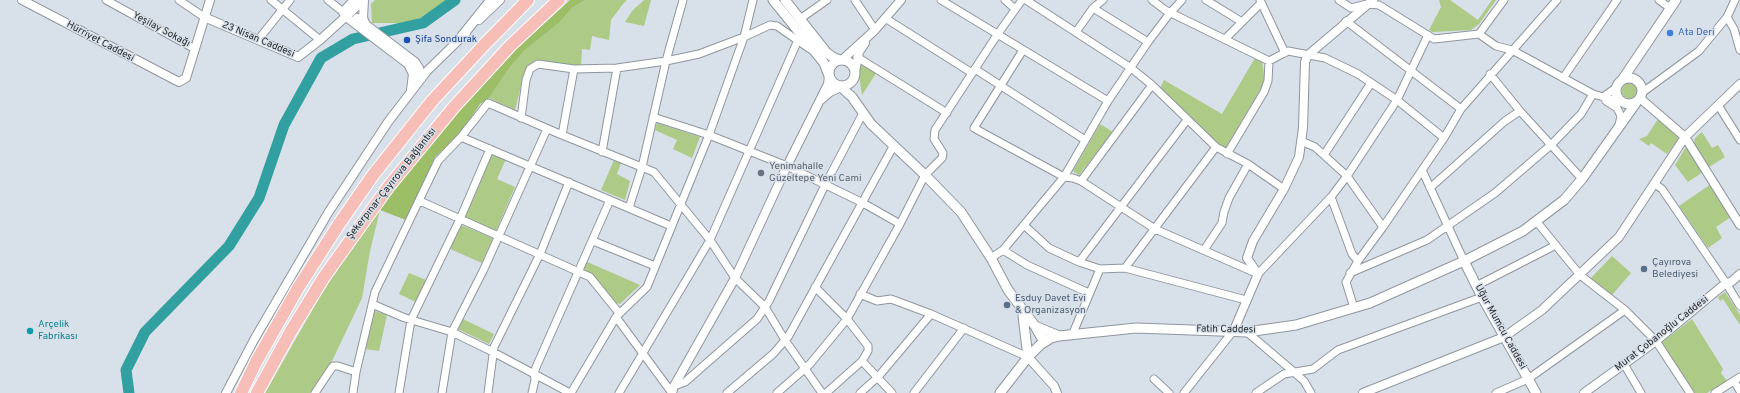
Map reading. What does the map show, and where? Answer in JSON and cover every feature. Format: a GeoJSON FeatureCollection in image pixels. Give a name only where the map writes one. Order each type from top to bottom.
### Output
{"type":"FeatureCollection","features":[{"type":"Feature","properties":{"kind":"highway","name":"Şekerpınar-Çayırova Bağlantısı"},"geometry":{"type":"LineString","coordinates":[[241,393],[259,356],[298,288],[335,230],[373,175],[432,101],[528,0]]}},
{"type":"Feature","properties":{"kind":"highway","name":"Şekerpınar-Çayırova Bağlantısı"},"geometry":{"type":"LineString","coordinates":[[257,393],[283,345],[324,277],[369,211],[454,106],[510,46],[559,0]]}},
{"type":"Feature","properties":{"kind":"main road"},"geometry":{"type":"LineString","coordinates":[[462,36],[490,0]]}},
{"type":"Feature","properties":{"kind":"main road"},"geometry":{"type":"LineString","coordinates":[[773,0],[819,56],[827,68],[833,83],[841,87],[852,97],[871,124],[925,174],[961,212],[991,258],[1008,290],[1035,326],[1042,343]]}},
{"type":"Feature","properties":{"kind":"main road"},"geometry":{"type":"LineString","coordinates":[[785,0],[827,53],[834,58],[851,63],[856,72],[858,98],[863,112]]}},
{"type":"Feature","properties":{"kind":"main road"},"geometry":{"type":"LineString","coordinates":[[1623,103],[1616,95],[1619,83],[1673,4]]}},
{"type":"Feature","properties":{"kind":"main road"},"geometry":{"type":"LineString","coordinates":[[829,76],[832,66],[842,60]]}},
{"type":"Feature","properties":{"kind":"main road"},"geometry":{"type":"LineString","coordinates":[[1633,64],[1634,79]]}},
{"type":"Feature","properties":{"kind":"main road"},"geometry":{"type":"LineString","coordinates":[[841,87],[851,84],[856,72]]}},
{"type":"Feature","properties":{"kind":"main road"},"geometry":{"type":"LineString","coordinates":[[1619,83],[1626,78],[1634,79],[1641,84],[1640,98],[1623,103]]}},
{"type":"Feature","properties":{"kind":"main road","name":"Fatih Caddesi"},"geometry":{"type":"LineString","coordinates":[[1000,393],[1028,357],[1042,343],[1059,336],[1073,333],[1136,328],[1234,330],[1247,332],[1296,325],[1354,308],[1464,261],[1523,231],[1537,222],[1564,200],[1582,179],[1640,98]]}},
{"type":"Feature","properties":{"kind":"main road"},"geometry":{"type":"LineString","coordinates":[[1619,127],[1623,103]]}},
{"type":"Feature","properties":{"kind":"main road","name":"Uğur Mumcu Caddesi"},"geometry":{"type":"LineString","coordinates":[[1464,261],[1476,286],[1536,393]]}},
{"type":"Feature","properties":{"kind":"main road"},"geometry":{"type":"LineString","coordinates":[[1019,304],[1023,316],[1028,357]]}},
{"type":"Feature","properties":{"kind":"main road"},"geometry":{"type":"LineString","coordinates":[[1023,316],[1042,343]]}},
{"type":"Feature","properties":{"kind":"main road"},"geometry":{"type":"LineString","coordinates":[[1035,326],[1059,336]]}},
{"type":"Feature","properties":{"kind":"street","name":"Hürriyet Caddesi"},"geometry":{"type":"LineString","coordinates":[[22,0],[179,82],[186,78],[195,48]]}},
{"type":"Feature","properties":{"kind":"street","name":"Yeşilay Sokağı"},"geometry":{"type":"LineString","coordinates":[[106,0],[195,48]]}},
{"type":"Feature","properties":{"kind":"street"},"geometry":{"type":"LineString","coordinates":[[179,0],[204,17]]}},
{"type":"Feature","properties":{"kind":"street"},"geometry":{"type":"LineString","coordinates":[[195,48],[210,0]]}},
{"type":"Feature","properties":{"kind":"street"},"geometry":{"type":"LineString","coordinates":[[272,0],[320,40]]}},
{"type":"Feature","properties":{"kind":"street"},"geometry":{"type":"LineString","coordinates":[[258,40],[290,0]]}},
{"type":"Feature","properties":{"kind":"street"},"geometry":{"type":"LineString","coordinates":[[328,0],[413,67],[422,68],[436,61]]}},
{"type":"Feature","properties":{"kind":"street","name":"23 Nisan Caddesi"},"geometry":{"type":"LineString","coordinates":[[346,14],[354,0]]}},
{"type":"Feature","properties":{"kind":"street","name":"23 Nisan Caddesi"},"geometry":{"type":"LineString","coordinates":[[204,17],[298,57],[320,40],[346,14],[364,0]]}},
{"type":"Feature","properties":{"kind":"street","name":"23 Nisan Caddesi"},"geometry":{"type":"LineString","coordinates":[[364,0],[363,18],[365,28]]}},
{"type":"Feature","properties":{"kind":"street"},"geometry":{"type":"LineString","coordinates":[[226,393],[255,338],[328,213],[388,122],[436,61],[500,0]]}},
{"type":"Feature","properties":{"kind":"street"},"geometry":{"type":"LineString","coordinates":[[629,208],[642,167],[666,61],[683,0]]}},
{"type":"Feature","properties":{"kind":"street"},"geometry":{"type":"LineString","coordinates":[[372,304],[412,320],[452,332],[570,393],[617,315],[646,287],[671,226],[682,204],[709,135],[744,37],[753,0]]}},
{"type":"Feature","properties":{"kind":"street"},"geometry":{"type":"LineString","coordinates":[[800,19],[827,0]]}},
{"type":"Feature","properties":{"kind":"street"},"geometry":{"type":"LineString","coordinates":[[855,0],[875,30]]}},
{"type":"Feature","properties":{"kind":"street"},"geometry":{"type":"LineString","coordinates":[[856,72],[857,57],[861,48],[901,0]]}},
{"type":"Feature","properties":{"kind":"street"},"geometry":{"type":"LineString","coordinates":[[941,0],[1108,101]]}},
{"type":"Feature","properties":{"kind":"street"},"geometry":{"type":"LineString","coordinates":[[1005,0],[1015,9]]}},
{"type":"Feature","properties":{"kind":"street"},"geometry":{"type":"LineString","coordinates":[[777,393],[805,368],[847,319],[900,224],[925,174],[942,158],[943,153],[934,139],[936,130],[997,34],[1022,0]]}},
{"type":"Feature","properties":{"kind":"street"},"geometry":{"type":"LineString","coordinates":[[1026,0],[1131,68],[1152,85],[1216,147],[1226,154],[1248,164],[1284,189]]}},
{"type":"Feature","properties":{"kind":"street"},"geometry":{"type":"LineString","coordinates":[[1076,32],[1093,8],[1103,0]]}},
{"type":"Feature","properties":{"kind":"street"},"geometry":{"type":"LineString","coordinates":[[1152,0],[1170,13],[1269,61]]}},
{"type":"Feature","properties":{"kind":"street"},"geometry":{"type":"LineString","coordinates":[[991,258],[1003,250],[1064,177],[1108,101],[1148,42],[1182,0]]}},
{"type":"Feature","properties":{"kind":"street"},"geometry":{"type":"LineString","coordinates":[[1206,0],[1242,22]]}},
{"type":"Feature","properties":{"kind":"street"},"geometry":{"type":"LineString","coordinates":[[1339,0],[1351,8],[1370,2],[1378,5],[1434,39],[1480,34],[1496,46],[1512,50],[1593,94],[1623,103]]}},
{"type":"Feature","properties":{"kind":"street"},"geometry":{"type":"LineString","coordinates":[[1480,34],[1504,0]]}},
{"type":"Feature","properties":{"kind":"street"},"geometry":{"type":"LineString","coordinates":[[1354,308],[1346,282],[1350,273],[1444,138],[1461,108],[1557,0]]}},
{"type":"Feature","properties":{"kind":"street"},"geometry":{"type":"LineString","coordinates":[[1563,78],[1617,0]]}},
{"type":"Feature","properties":{"kind":"street"},"geometry":{"type":"LineString","coordinates":[[1659,0],[1673,4]]}},
{"type":"Feature","properties":{"kind":"street"},"geometry":{"type":"LineString","coordinates":[[1735,0],[1727,17],[1699,51],[1640,98],[1685,137],[1740,225]]}},
{"type":"Feature","properties":{"kind":"street"},"geometry":{"type":"LineString","coordinates":[[1225,39],[1260,1],[1285,53]]}},
{"type":"Feature","properties":{"kind":"street"},"geometry":{"type":"LineString","coordinates":[[1258,274],[1247,258],[1253,241],[1284,189],[1299,158],[1305,62],[1308,54],[1370,2]]}},
{"type":"Feature","properties":{"kind":"street"},"geometry":{"type":"LineString","coordinates":[[1093,8],[1148,42]]}},
{"type":"Feature","properties":{"kind":"street"},"geometry":{"type":"LineString","coordinates":[[1727,17],[1734,29],[1740,50]]}},
{"type":"Feature","properties":{"kind":"street"},"geometry":{"type":"LineString","coordinates":[[885,18],[973,71],[1001,86],[1085,140]]}},
{"type":"Feature","properties":{"kind":"street"},"geometry":{"type":"LineString","coordinates":[[1346,21],[1461,108]]}},
{"type":"Feature","properties":{"kind":"street"},"geometry":{"type":"LineString","coordinates":[[521,118],[526,80],[530,69],[538,64],[574,69],[617,68],[666,61],[699,54],[744,37],[770,25],[777,26],[819,56]]}},
{"type":"Feature","properties":{"kind":"street"},"geometry":{"type":"LineString","coordinates":[[842,60],[875,30]]}},
{"type":"Feature","properties":{"kind":"street"},"geometry":{"type":"LineString","coordinates":[[1184,393],[1234,330],[1258,274],[1331,197],[1347,176],[1398,100],[1428,35]]}},
{"type":"Feature","properties":{"kind":"street"},"geometry":{"type":"LineString","coordinates":[[619,393],[710,240],[748,150],[798,40]]}},
{"type":"Feature","properties":{"kind":"street"},"geometry":{"type":"LineString","coordinates":[[387,45],[415,62],[419,68],[421,79]]}},
{"type":"Feature","properties":{"kind":"street"},"geometry":{"type":"LineString","coordinates":[[1023,50],[974,128],[1064,177],[1081,181],[1155,229],[1258,274]]}},
{"type":"Feature","properties":{"kind":"street"},"geometry":{"type":"LineString","coordinates":[[1269,61],[1288,51],[1325,58],[1358,74],[1398,100],[1444,138]]}},
{"type":"Feature","properties":{"kind":"street"},"geometry":{"type":"LineString","coordinates":[[857,57],[947,112]]}},
{"type":"Feature","properties":{"kind":"street"},"geometry":{"type":"LineString","coordinates":[[1226,154],[1264,92],[1268,81],[1269,61]]}},
{"type":"Feature","properties":{"kind":"street"},"geometry":{"type":"LineString","coordinates":[[408,64],[413,74],[410,93]]}},
{"type":"Feature","properties":{"kind":"street"},"geometry":{"type":"LineString","coordinates":[[602,152],[617,68]]}},
{"type":"Feature","properties":{"kind":"street"},"geometry":{"type":"LineString","coordinates":[[562,135],[574,69]]}},
{"type":"Feature","properties":{"kind":"street"},"geometry":{"type":"LineString","coordinates":[[1490,74],[1520,111],[1582,179]]}},
{"type":"Feature","properties":{"kind":"street"},"geometry":{"type":"LineString","coordinates":[[673,391],[735,278],[787,166],[828,84],[829,76]]}},
{"type":"Feature","properties":{"kind":"street"},"geometry":{"type":"LineString","coordinates":[[1324,155],[1371,83]]}},
{"type":"Feature","properties":{"kind":"street"},"geometry":{"type":"LineString","coordinates":[[1602,97],[1619,83]]}},
{"type":"Feature","properties":{"kind":"street"},"geometry":{"type":"LineString","coordinates":[[1363,393],[1504,337],[1542,310],[1619,237],[1685,137],[1740,84]]}},
{"type":"Feature","properties":{"kind":"street"},"geometry":{"type":"LineString","coordinates":[[1081,181],[1152,85]]}},
{"type":"Feature","properties":{"kind":"street"},"geometry":{"type":"LineString","coordinates":[[820,101],[830,92],[841,87]]}},
{"type":"Feature","properties":{"kind":"street"},"geometry":{"type":"LineString","coordinates":[[1350,273],[1427,240],[1495,193],[1550,145],[1581,114],[1593,94]]}},
{"type":"Feature","properties":{"kind":"street"},"geometry":{"type":"LineString","coordinates":[[1602,97],[1617,108],[1621,116],[1619,127]]}},
{"type":"Feature","properties":{"kind":"street"},"geometry":{"type":"LineString","coordinates":[[353,393],[356,372],[375,292],[438,161],[461,137],[488,103],[602,152],[654,172],[682,204],[710,240],[735,278],[765,307],[785,340],[822,393]]}},
{"type":"Feature","properties":{"kind":"street"},"geometry":{"type":"LineString","coordinates":[[1718,105],[1740,140]]}},
{"type":"Feature","properties":{"kind":"street"},"geometry":{"type":"LineString","coordinates":[[1430,188],[1505,122],[1520,111]]}},
{"type":"Feature","properties":{"kind":"street"},"geometry":{"type":"LineString","coordinates":[[673,391],[757,319],[765,307],[863,112]]}},
{"type":"Feature","properties":{"kind":"street"},"geometry":{"type":"LineString","coordinates":[[653,117],[709,135],[787,166],[863,203],[900,224]]}},
{"type":"Feature","properties":{"kind":"street"},"geometry":{"type":"LineString","coordinates":[[1079,262],[1187,120]]}},
{"type":"Feature","properties":{"kind":"street"},"geometry":{"type":"LineString","coordinates":[[442,393],[452,332],[483,270],[547,129]]}},
{"type":"Feature","properties":{"kind":"street"},"geometry":{"type":"LineString","coordinates":[[461,137],[671,226]]}},
{"type":"Feature","properties":{"kind":"street"},"geometry":{"type":"LineString","coordinates":[[1301,141],[1315,147],[1347,176],[1383,226]]}},
{"type":"Feature","properties":{"kind":"street"},"geometry":{"type":"LineString","coordinates":[[727,393],[773,354],[785,340],[863,203],[894,145]]}},
{"type":"Feature","properties":{"kind":"street"},"geometry":{"type":"LineString","coordinates":[[1125,268],[1216,147]]}},
{"type":"Feature","properties":{"kind":"street"},"geometry":{"type":"LineString","coordinates":[[398,393],[412,320],[460,219],[490,149]]}},
{"type":"Feature","properties":{"kind":"street"},"geometry":{"type":"LineString","coordinates":[[1204,250],[1222,223],[1229,198],[1248,164]]}},
{"type":"Feature","properties":{"kind":"street"},"geometry":{"type":"LineString","coordinates":[[1422,170],[1464,261]]}},
{"type":"Feature","properties":{"kind":"street"},"geometry":{"type":"LineString","coordinates":[[488,393],[492,352],[540,254],[569,182]]}},
{"type":"Feature","properties":{"kind":"street"},"geometry":{"type":"LineString","coordinates":[[1655,184],[1662,189],[1740,306]]}},
{"type":"Feature","properties":{"kind":"street"},"geometry":{"type":"LineString","coordinates":[[1331,197],[1352,254],[1358,261]]}},
{"type":"Feature","properties":{"kind":"street"},"geometry":{"type":"LineString","coordinates":[[532,393],[534,374],[610,200]]}},
{"type":"Feature","properties":{"kind":"street"},"geometry":{"type":"LineString","coordinates":[[420,201],[590,277],[643,354],[673,391]]}},
{"type":"Feature","properties":{"kind":"street"},"geometry":{"type":"LineString","coordinates":[[1537,222],[1580,275],[1625,310],[1656,341],[1690,393]]}},
{"type":"Feature","properties":{"kind":"street"},"geometry":{"type":"LineString","coordinates":[[1024,225],[1049,248],[1079,262],[1100,269],[1125,268],[1246,300]]}},
{"type":"Feature","properties":{"kind":"street"},"geometry":{"type":"LineString","coordinates":[[593,241],[655,266]]}},
{"type":"Feature","properties":{"kind":"street"},"geometry":{"type":"LineString","coordinates":[[1476,286],[1556,245]]}},
{"type":"Feature","properties":{"kind":"street"},"geometry":{"type":"LineString","coordinates":[[1003,250],[1027,265],[1089,293]]}},
{"type":"Feature","properties":{"kind":"street"},"geometry":{"type":"LineString","coordinates":[[1073,333],[1100,269]]}},
{"type":"Feature","properties":{"kind":"street","name":"Murat Çobanoğlu Caddesi"},"geometry":{"type":"LineString","coordinates":[[1585,393],[1656,341],[1726,283],[1731,282],[1740,274]]}},
{"type":"Feature","properties":{"kind":"street"},"geometry":{"type":"LineString","coordinates":[[815,288],[847,319],[868,346],[868,351],[862,361],[826,393]]}},
{"type":"Feature","properties":{"kind":"street"},"geometry":{"type":"LineString","coordinates":[[860,294],[877,301],[891,299],[931,314],[1028,357],[1054,391]]}},
{"type":"Feature","properties":{"kind":"street"},"geometry":{"type":"LineString","coordinates":[[1256,393],[1284,374],[1313,369],[1338,350],[1482,297]]}},
{"type":"Feature","properties":{"kind":"street"},"geometry":{"type":"LineString","coordinates":[[1496,393],[1528,379],[1625,310]]}},
{"type":"Feature","properties":{"kind":"street"},"geometry":{"type":"LineString","coordinates":[[860,393],[878,377],[931,314]]}},
{"type":"Feature","properties":{"kind":"street"},"geometry":{"type":"LineString","coordinates":[[914,393],[964,328]]}},
{"type":"Feature","properties":{"kind":"street"},"geometry":{"type":"LineString","coordinates":[[1247,332],[1296,373],[1304,381],[1311,393]]}},
{"type":"Feature","properties":{"kind":"street"},"geometry":{"type":"LineString","coordinates":[[862,361],[892,393]]}},
{"type":"Feature","properties":{"kind":"street"},"geometry":{"type":"LineString","coordinates":[[1624,364],[1641,393]]}},
{"type":"Feature","properties":{"kind":"street"},"geometry":{"type":"LineString","coordinates":[[315,393],[333,366],[338,366],[356,372]]}},
{"type":"Feature","properties":{"kind":"street"},"geometry":{"type":"LineString","coordinates":[[1154,379],[1169,393]]}},
{"type":"Feature","properties":{"kind":"street"},"geometry":{"type":"LineString","coordinates":[[1714,393],[1737,379],[1740,391]]}},
{"type":"Feature","properties":{"kind":"green space"},"geometry":{"type":"Polygon","coordinates":[[[375,0],[448,0],[433,12],[408,23],[372,23],[371,4],[375,0]]]}},
{"type":"Feature","properties":{"kind":"green space"},"geometry":{"type":"Polygon","coordinates":[[[570,0],[585,0],[572,8],[559,23],[525,50],[510,67],[489,98],[480,104],[460,134],[435,157],[406,220],[380,210],[385,201],[411,167],[463,105],[516,49],[570,0]]]}},
{"type":"Feature","properties":{"kind":"green space"},"geometry":{"type":"Polygon","coordinates":[[[585,0],[627,0],[611,20],[609,40],[592,36],[590,50],[582,49],[581,66],[536,61],[531,64],[523,78],[515,110],[489,98],[510,67],[525,50],[559,23],[572,8],[585,0]]]}},
{"type":"Feature","properties":{"kind":"green space"},"geometry":{"type":"Polygon","coordinates":[[[644,0],[651,0],[644,26],[625,22],[632,11],[644,0]]]}},
{"type":"Feature","properties":{"kind":"green space"},"geometry":{"type":"Polygon","coordinates":[[[1439,0],[1450,0],[1478,20],[1492,0],[1496,0],[1479,24],[1471,30],[1433,32],[1429,30],[1441,7],[1439,0]]]}},
{"type":"Feature","properties":{"kind":"green space"},"geometry":{"type":"Polygon","coordinates":[[[1255,58],[1262,61],[1265,82],[1225,149],[1217,144],[1160,88],[1164,80],[1222,114],[1255,58]]]}},
{"type":"Feature","properties":{"kind":"green space"},"geometry":{"type":"Polygon","coordinates":[[[860,62],[877,72],[862,95],[858,69],[860,62]]]}},
{"type":"Feature","properties":{"kind":"green space"},"geometry":{"type":"Polygon","coordinates":[[[1630,83],[1636,85],[1638,91],[1636,97],[1630,99],[1624,97],[1622,91],[1624,85],[1630,83]]]}},
{"type":"Feature","properties":{"kind":"green space"},"geometry":{"type":"Polygon","coordinates":[[[1658,119],[1679,138],[1667,154],[1651,143],[1649,146],[1639,139],[1647,136],[1658,119]]]}},
{"type":"Feature","properties":{"kind":"green space"},"geometry":{"type":"Polygon","coordinates":[[[657,123],[700,137],[692,158],[673,149],[677,140],[655,130],[657,123]]]}},
{"type":"Feature","properties":{"kind":"green space"},"geometry":{"type":"Polygon","coordinates":[[[1100,124],[1113,132],[1079,175],[1073,171],[1100,124]]]}},
{"type":"Feature","properties":{"kind":"green space"},"geometry":{"type":"Polygon","coordinates":[[[1702,132],[1712,148],[1718,145],[1725,157],[1709,167],[1694,143],[1695,138],[1702,132]]]}},
{"type":"Feature","properties":{"kind":"green space"},"geometry":{"type":"Polygon","coordinates":[[[1686,147],[1703,172],[1688,182],[1675,165],[1686,147]]]}},
{"type":"Feature","properties":{"kind":"green space"},"geometry":{"type":"Polygon","coordinates":[[[492,153],[506,159],[497,179],[515,187],[496,231],[463,217],[492,153]]]}},
{"type":"Feature","properties":{"kind":"green space"},"geometry":{"type":"Polygon","coordinates":[[[614,160],[621,163],[617,174],[630,181],[625,200],[601,190],[614,160]]]}},
{"type":"Feature","properties":{"kind":"green space"},"geometry":{"type":"Polygon","coordinates":[[[1711,184],[1731,217],[1716,227],[1722,238],[1708,248],[1679,206],[1711,184]]]}},
{"type":"Feature","properties":{"kind":"green space"},"geometry":{"type":"Polygon","coordinates":[[[385,201],[380,210],[370,251],[362,298],[331,363],[310,393],[265,393],[323,291],[385,201]]]}},
{"type":"Feature","properties":{"kind":"green space"},"geometry":{"type":"Polygon","coordinates":[[[459,224],[493,238],[482,263],[448,248],[459,224]]]}},
{"type":"Feature","properties":{"kind":"green space"},"geometry":{"type":"Polygon","coordinates":[[[1612,256],[1631,273],[1612,295],[1590,279],[1612,256]]]}},
{"type":"Feature","properties":{"kind":"green space"},"geometry":{"type":"Polygon","coordinates":[[[585,261],[640,285],[620,304],[613,302],[592,274],[582,269],[585,261]]]}},
{"type":"Feature","properties":{"kind":"green space"},"geometry":{"type":"Polygon","coordinates":[[[409,273],[426,280],[416,302],[399,294],[409,273]]]}},
{"type":"Feature","properties":{"kind":"green space"},"geometry":{"type":"Polygon","coordinates":[[[1725,292],[1740,315],[1740,325],[1723,299],[1720,301],[1718,297],[1725,292]]]}},
{"type":"Feature","properties":{"kind":"green space"},"geometry":{"type":"Polygon","coordinates":[[[375,311],[387,315],[379,351],[365,349],[375,311]]]}},
{"type":"Feature","properties":{"kind":"green space"},"geometry":{"type":"Polygon","coordinates":[[[463,319],[494,334],[489,344],[458,329],[463,319]]]}},
{"type":"Feature","properties":{"kind":"green space"},"geometry":{"type":"Polygon","coordinates":[[[1692,319],[1723,369],[1721,373],[1727,381],[1707,393],[1693,393],[1661,343],[1692,319]]]}},
{"type":"Feature","properties":{"kind":"waterway"},"geometry":{"type":"LineString","coordinates":[[129,393],[126,370],[145,332],[229,246],[259,198],[284,125],[321,58],[353,39],[423,23],[455,0]]}},
{"type":"Feature","properties":{"kind":"place","name":"Ata Deri"},"geometry":{"type":"Point","coordinates":[1670,33]}},
{"type":"Feature","properties":{"kind":"place","name":"Şifa Sondurak"},"geometry":{"type":"Point","coordinates":[407,40]}},
{"type":"Feature","properties":{"kind":"place","name":"Yenimahalle Güzeltepe Yeni Cami"},"geometry":{"type":"Point","coordinates":[761,173]}},
{"type":"Feature","properties":{"kind":"place","name":"Çayırova Belediyesi"},"geometry":{"type":"Point","coordinates":[1644,269]}},
{"type":"Feature","properties":{"kind":"place","name":"Esduy Davet Evi & Organizasyon"},"geometry":{"type":"Point","coordinates":[1007,305]}},
{"type":"Feature","properties":{"kind":"place","name":"Arçelik Fabrikası"},"geometry":{"type":"Point","coordinates":[30,331]}}]}
